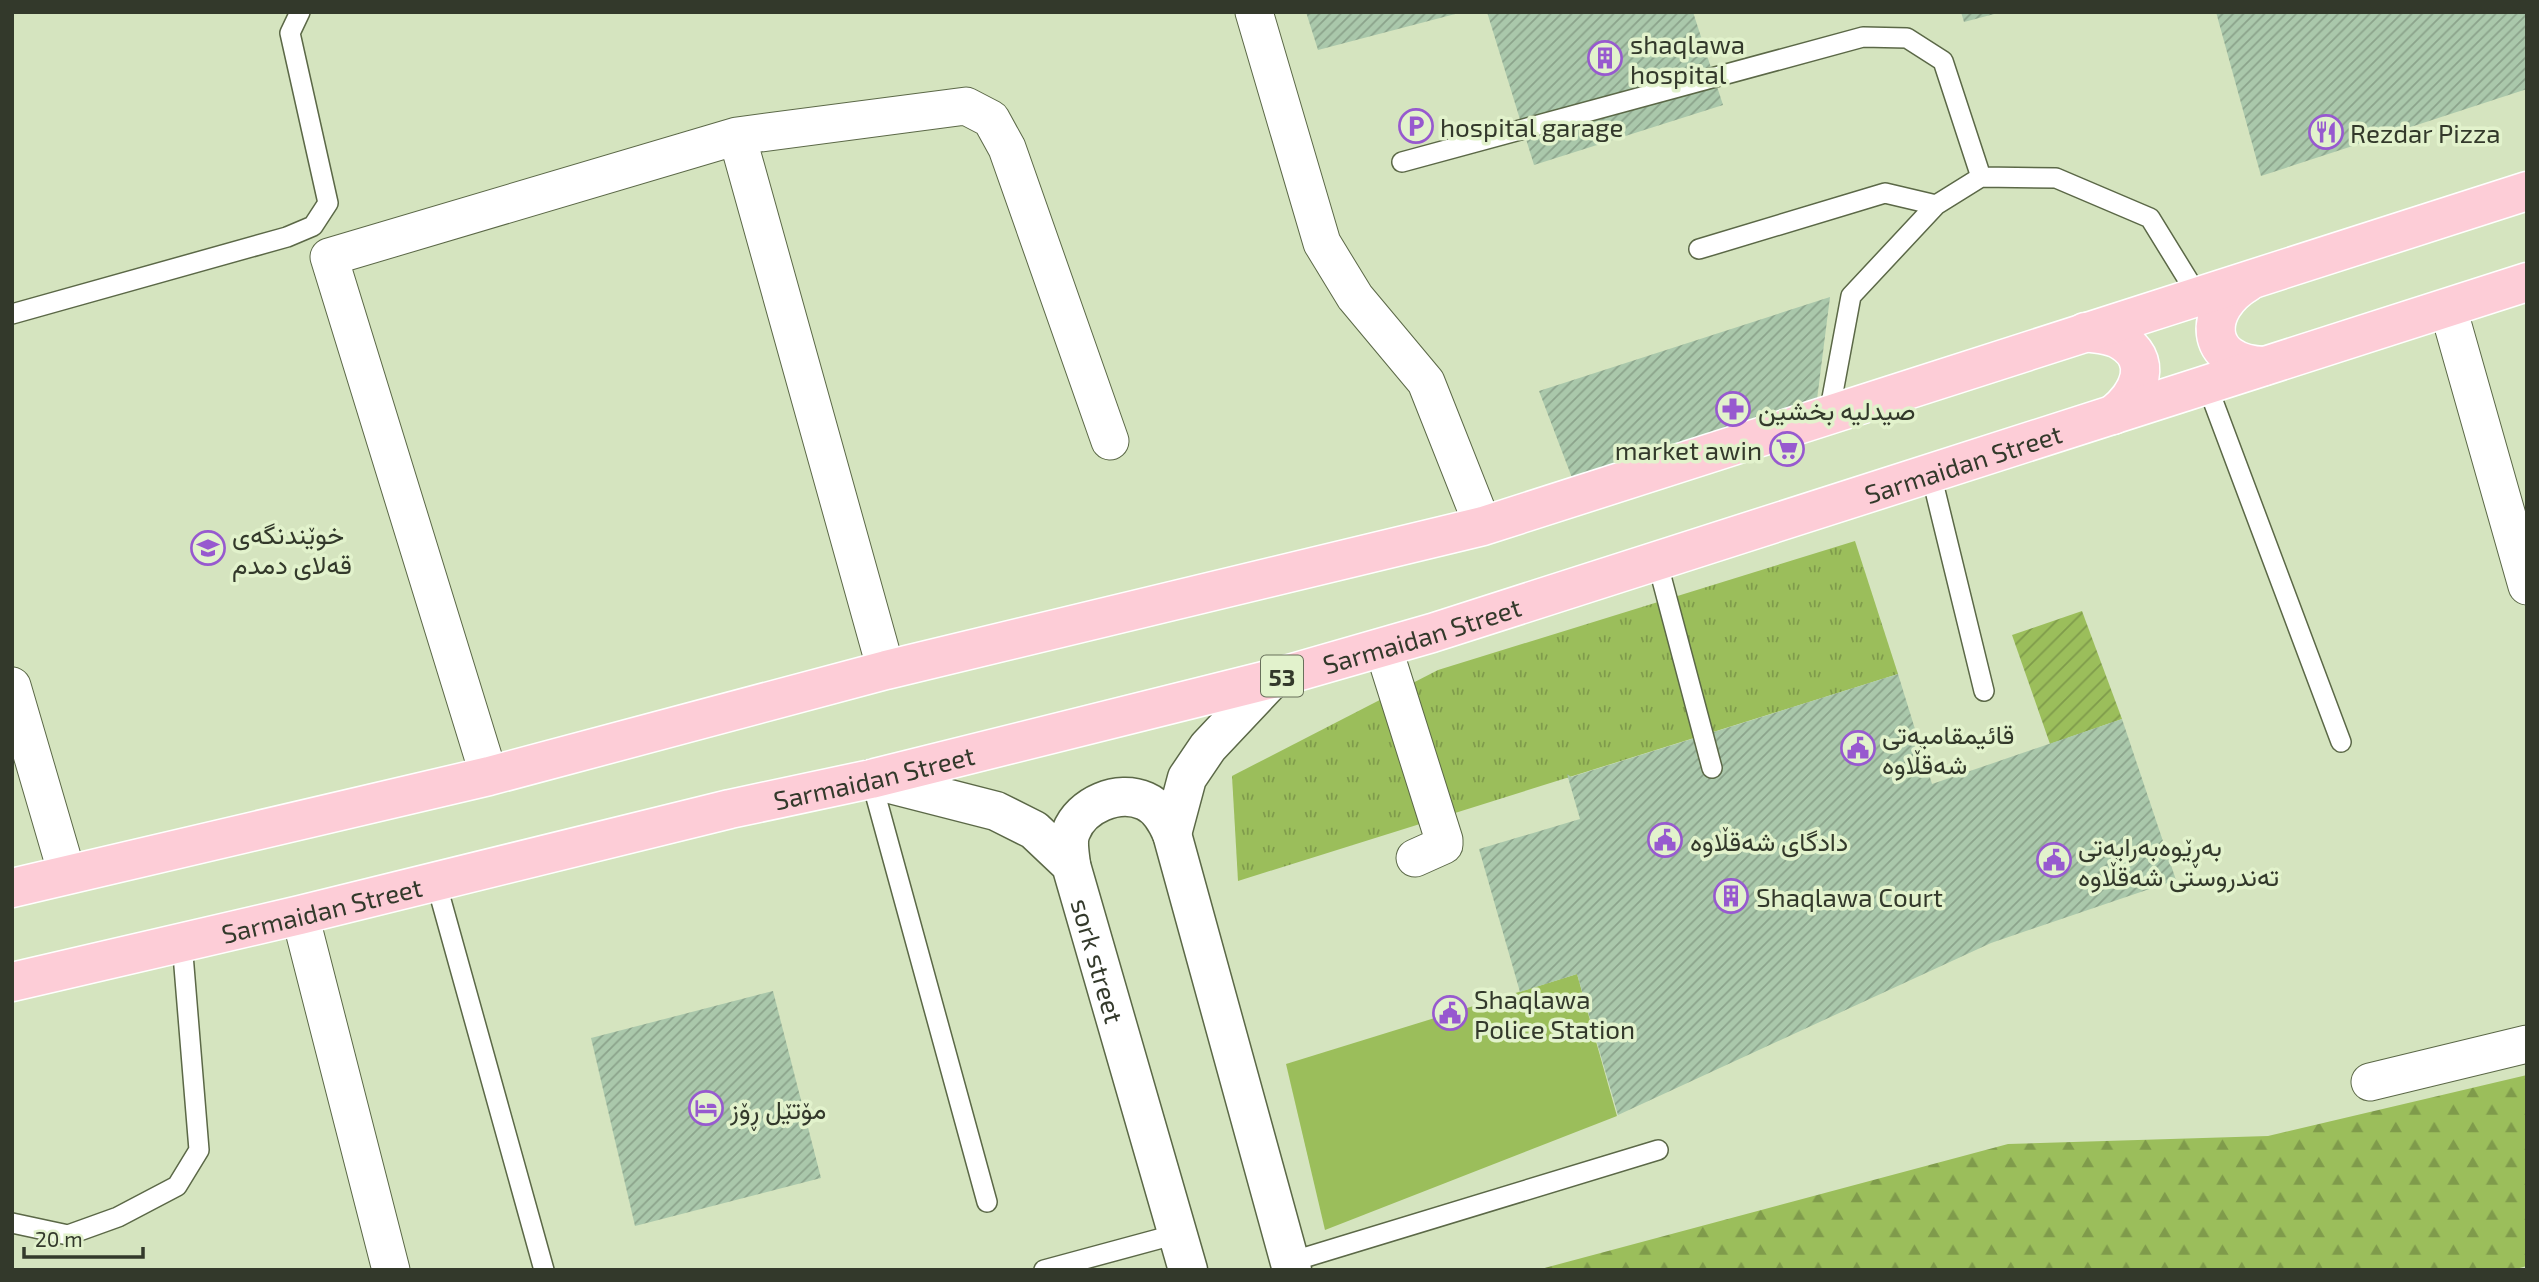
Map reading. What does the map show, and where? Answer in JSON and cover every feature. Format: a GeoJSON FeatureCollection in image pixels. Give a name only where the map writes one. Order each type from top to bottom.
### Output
{"type":"FeatureCollection","features":[{"type":"Feature","properties":{"kind":"main road"},"geometry":{"type":"LineString","coordinates":[[12,888],[489,776],[886,670],[1483,526],[2527,191]]}},
{"type":"Feature","properties":{"kind":"main road"},"geometry":{"type":"LineString","coordinates":[[2253,279],[2233,291],[2214,324],[2224,352],[2247,366],[2264,366]]}},
{"type":"Feature","properties":{"kind":"main road","name":"Sarmaidan Street"},"geometry":{"type":"LineString","coordinates":[[12,982],[300,915],[730,809],[872,779],[1272,679],[1383,648],[2527,282]]}},
{"type":"Feature","properties":{"kind":"main road"},"geometry":{"type":"LineString","coordinates":[[2085,332],[2118,339],[2132,349],[2139,361],[2141,377],[2126,405],[2113,415]]}},
{"type":"Feature","properties":{"kind":"street"},"geometry":{"type":"LineString","coordinates":[[1254,12],[1322,243],[1355,297],[1426,382],[1483,526]]}},
{"type":"Feature","properties":{"kind":"street"},"geometry":{"type":"LineString","coordinates":[[489,776],[329,257],[737,136],[966,106],[991,119],[1007,148],[1110,441]]}},
{"type":"Feature","properties":{"kind":"street"},"geometry":{"type":"LineString","coordinates":[[737,136],[886,670]]}},
{"type":"Feature","properties":{"kind":"street"},"geometry":{"type":"LineString","coordinates":[[2448,308],[2527,586]]}},
{"type":"Feature","properties":{"kind":"street"},"geometry":{"type":"LineString","coordinates":[[1383,648],[1444,840],[1444,845],[1439,849],[1415,858]]}},
{"type":"Feature","properties":{"kind":"street"},"geometry":{"type":"LineString","coordinates":[[1172,834],[1187,778],[1208,747],[1272,679]]}},
{"type":"Feature","properties":{"kind":"street"},"geometry":{"type":"LineString","coordinates":[[12,686],[67,874]]}},
{"type":"Feature","properties":{"kind":"street","name":"sork street"},"geometry":{"type":"LineString","coordinates":[[872,779],[996,811],[1034,830],[1071,865],[1188,1270]]}},
{"type":"Feature","properties":{"kind":"street"},"geometry":{"type":"LineString","coordinates":[[1071,865],[1069,835],[1076,820],[1092,806],[1110,798],[1129,797],[1145,801],[1165,816],[1291,1266]]}},
{"type":"Feature","properties":{"kind":"street"},"geometry":{"type":"LineString","coordinates":[[300,915],[391,1270]]}},
{"type":"Feature","properties":{"kind":"street"},"geometry":{"type":"LineString","coordinates":[[2370,1082],[2527,1044]]}},
{"type":"Feature","properties":{"kind":"lane"},"geometry":{"type":"LineString","coordinates":[[12,314],[287,237],[313,226],[328,203],[289,33],[300,12]]}},
{"type":"Feature","properties":{"kind":"lane"},"geometry":{"type":"LineString","coordinates":[[1402,162],[1863,37],[1874,37],[1907,38],[1943,61],[1981,177]]}},
{"type":"Feature","properties":{"kind":"lane"},"geometry":{"type":"LineString","coordinates":[[1829,414],[1851,296],[1936,205],[1981,177],[2056,177],[2150,218],[2198,296]]}},
{"type":"Feature","properties":{"kind":"lane"},"geometry":{"type":"LineString","coordinates":[[1699,249],[1885,193],[1936,205]]}},
{"type":"Feature","properties":{"kind":"lane"},"geometry":{"type":"LineString","coordinates":[[2207,385],[2341,743]]}},
{"type":"Feature","properties":{"kind":"lane"},"geometry":{"type":"LineString","coordinates":[[1931,474],[1984,691]]}},
{"type":"Feature","properties":{"kind":"lane"},"geometry":{"type":"LineString","coordinates":[[1657,561],[1712,768]]}},
{"type":"Feature","properties":{"kind":"lane"},"geometry":{"type":"LineString","coordinates":[[872,779],[987,1202]]}},
{"type":"Feature","properties":{"kind":"lane"},"geometry":{"type":"LineString","coordinates":[[436,881],[544,1270]]}},
{"type":"Feature","properties":{"kind":"lane"},"geometry":{"type":"LineString","coordinates":[[12,1223],[68,1235],[118,1217],[177,1186],[199,1150],[182,942]]}},
{"type":"Feature","properties":{"kind":"lane"},"geometry":{"type":"LineString","coordinates":[[1291,1266],[1658,1150]]}},
{"type":"Feature","properties":{"kind":"lane"},"geometry":{"type":"LineString","coordinates":[[1044,1270],[1177,1234]]}},
{"type":"Feature","properties":{"kind":"green space"},"geometry":{"type":"Polygon","coordinates":[[[1855,541],[1898,674],[1238,881],[1232,776],[1438,670],[1855,541]]]}},
{"type":"Feature","properties":{"kind":"green space"},"geometry":{"type":"Polygon","coordinates":[[[2082,611],[2122,719],[2050,744],[2012,635],[2082,611]]]}},
{"type":"Feature","properties":{"kind":"green space"},"geometry":{"type":"Polygon","coordinates":[[[1577,974],[1617,1116],[1325,1230],[1286,1064],[1577,974]]]}},
{"type":"Feature","properties":{"kind":"green space"},"geometry":{"type":"Polygon","coordinates":[[[2527,1075],[2527,1266],[2512,1270],[1537,1270],[2008,1144],[2268,1136],[2527,1075]]]}},
{"type":"Feature","properties":{"kind":"building"},"geometry":{"type":"Polygon","coordinates":[[[1306,12],[1459,12],[1459,13],[1318,50],[1306,12]]]}},
{"type":"Feature","properties":{"kind":"building","name":"shaqlawa hospital"},"geometry":{"type":"Polygon","coordinates":[[[1487,12],[1693,12],[1723,105],[1534,165],[1487,12]]]}},
{"type":"Feature","properties":{"kind":"building"},"geometry":{"type":"Polygon","coordinates":[[[1961,12],[1998,12],[1998,13],[1964,22],[1961,12]]]}},
{"type":"Feature","properties":{"kind":"building"},"geometry":{"type":"Polygon","coordinates":[[[2216,12],[2527,12],[2527,89],[2261,176],[2216,12]]]}},
{"type":"Feature","properties":{"kind":"building"},"geometry":{"type":"Polygon","coordinates":[[[1830,297],[1815,415],[1577,491],[1539,391],[1830,297]]]}},
{"type":"Feature","properties":{"kind":"building","name":"Shaqlawa Court"},"geometry":{"type":"Polygon","coordinates":[[[1898,674],[1932,784],[2122,719],[2176,880],[1991,943],[1618,1115],[1577,974],[1520,992],[1479,849],[1580,819],[1567,774],[1571,777],[1898,674]]]}},
{"type":"Feature","properties":{"kind":"building","name":"مۆتێل ڕۆز"},"geometry":{"type":"Polygon","coordinates":[[[773,991],[821,1178],[635,1226],[591,1038],[773,991]]]}},
{"type":"Feature","properties":{"kind":"place","name":"shaqlawa hospital"},"geometry":{"type":"Point","coordinates":[1605,58]}},
{"type":"Feature","properties":{"kind":"place","name":"hospital garage"},"geometry":{"type":"Point","coordinates":[1416,126]}},
{"type":"Feature","properties":{"kind":"place","name":"Rezdar Pizza"},"geometry":{"type":"Point","coordinates":[2326,132]}},
{"type":"Feature","properties":{"kind":"place","name":"صیدلیە بخشین"},"geometry":{"type":"Point","coordinates":[1733,409]}},
{"type":"Feature","properties":{"kind":"place","name":"market awin"},"geometry":{"type":"Point","coordinates":[1787,449]}},
{"type":"Feature","properties":{"kind":"place","name":"خوێندنگەی قەلای دمدم"},"geometry":{"type":"Point","coordinates":[208,548]}},
{"type":"Feature","properties":{"kind":"place","name":"قائیمقامیەتی شەقڵاوە"},"geometry":{"type":"Point","coordinates":[1858,748]}},
{"type":"Feature","properties":{"kind":"place","name":"دادگای شەقڵاوە"},"geometry":{"type":"Point","coordinates":[1665,840]}},
{"type":"Feature","properties":{"kind":"place","name":"بەڕێوەبەرایەتی تەندروستی شەقڵاوە"},"geometry":{"type":"Point","coordinates":[2054,860]}},
{"type":"Feature","properties":{"kind":"place","name":"Shaqlawa Court"},"geometry":{"type":"Point","coordinates":[1731,896]}},
{"type":"Feature","properties":{"kind":"place","name":"Shaqlawa Police Station"},"geometry":{"type":"Point","coordinates":[1450,1013]}},
{"type":"Feature","properties":{"kind":"place","name":"مۆتێل ڕۆز"},"geometry":{"type":"Point","coordinates":[706,1108]}}]}
